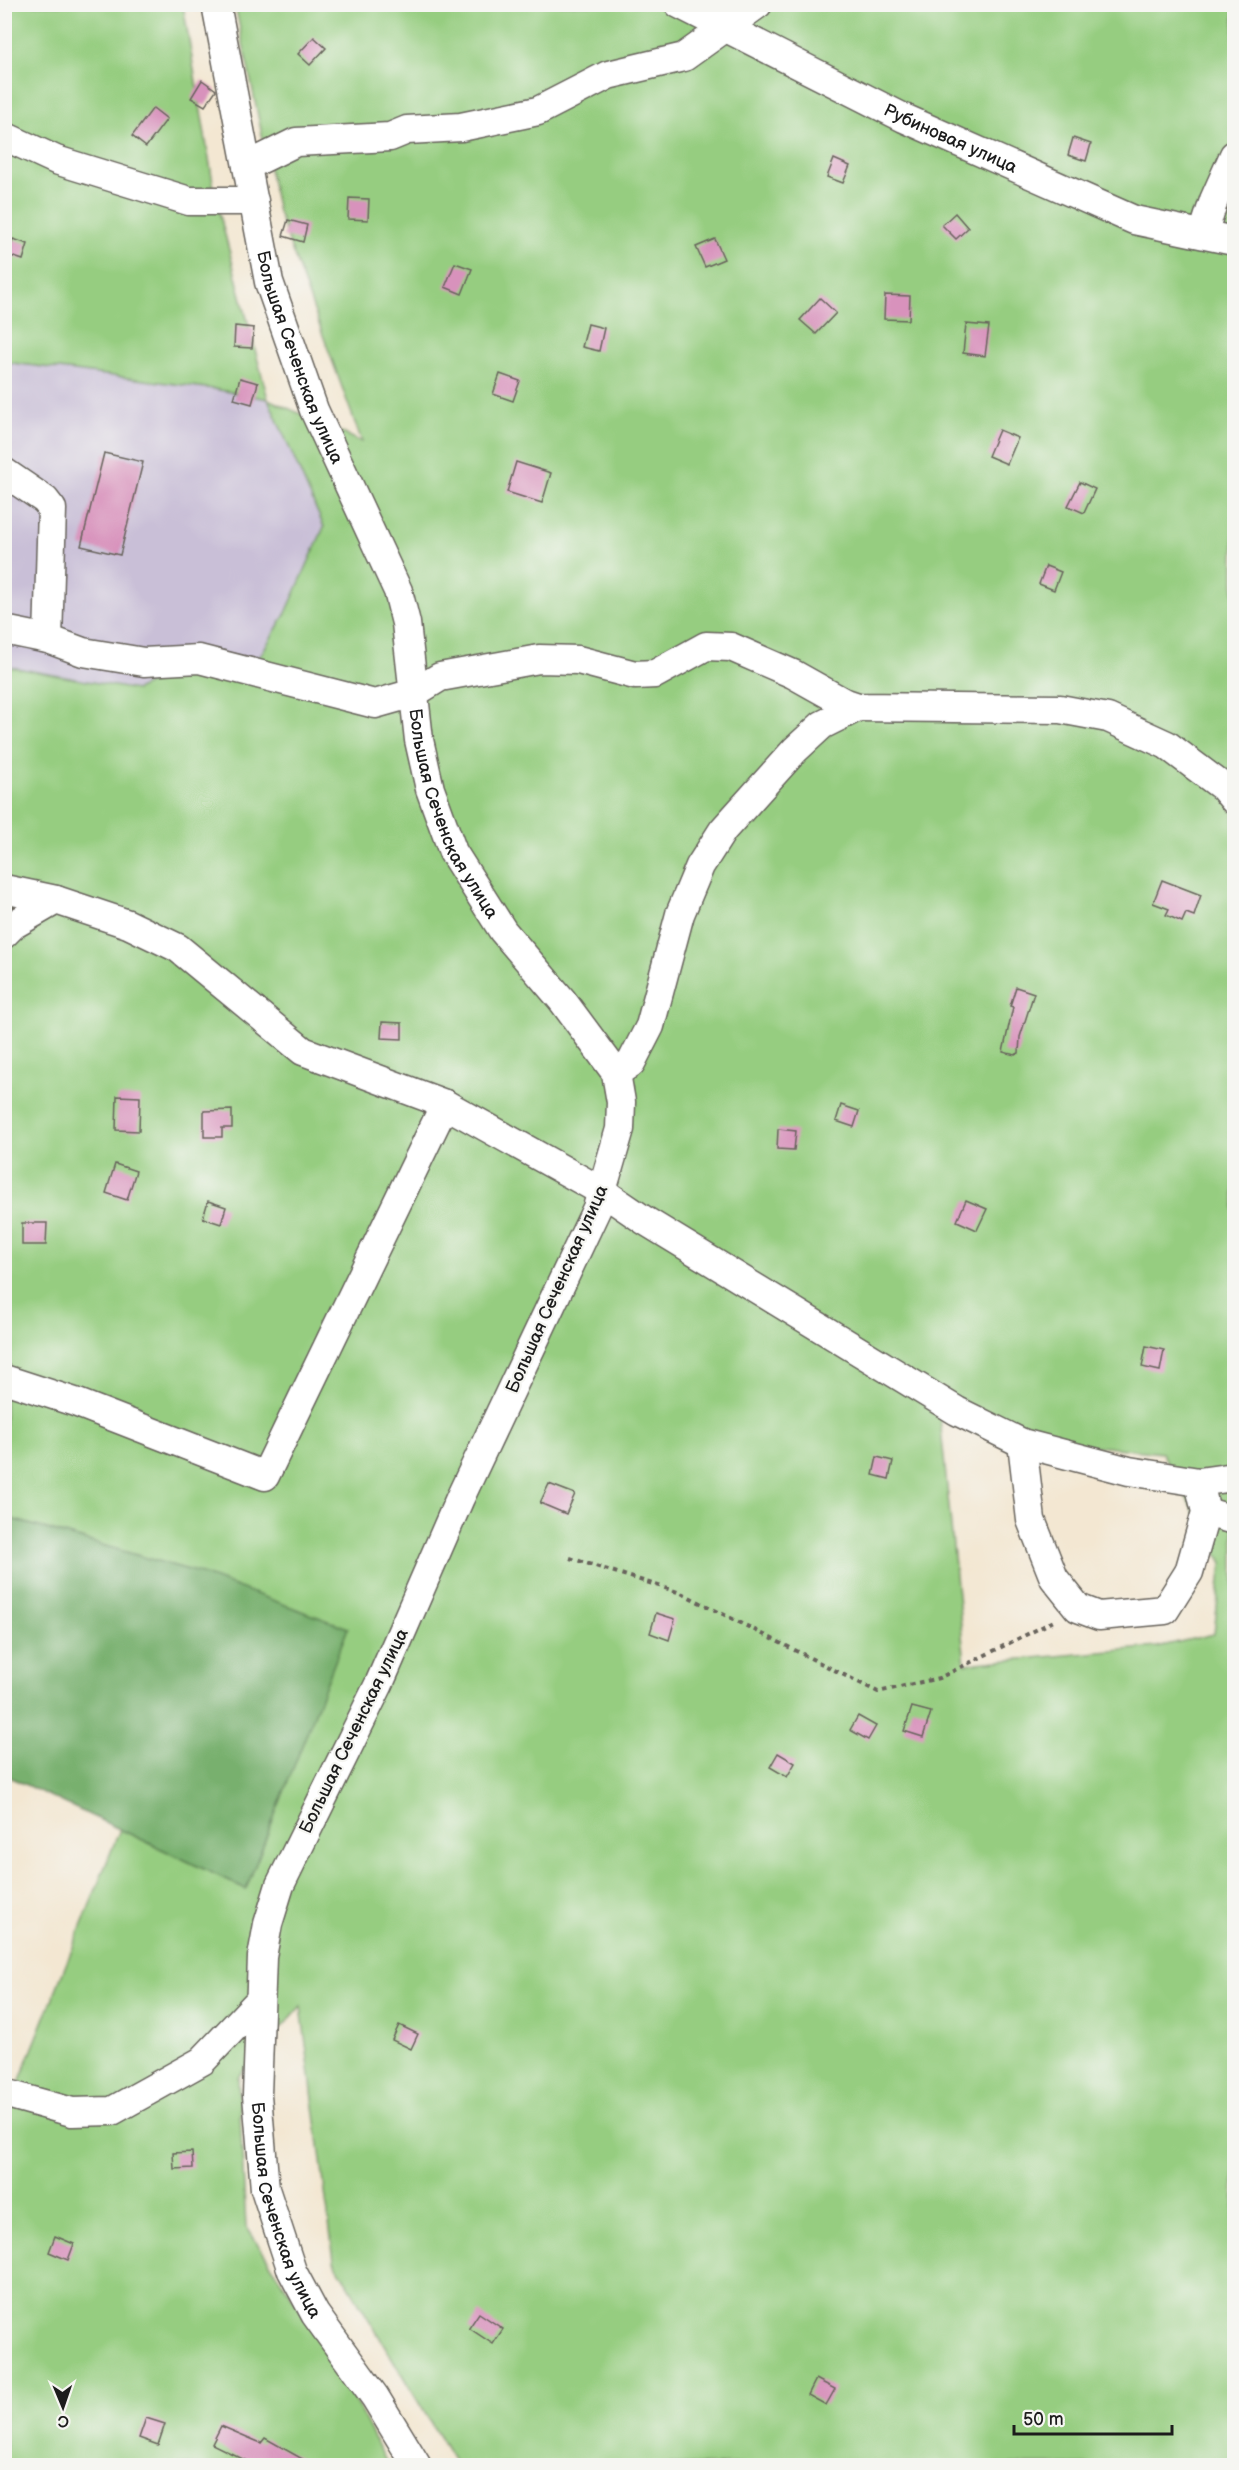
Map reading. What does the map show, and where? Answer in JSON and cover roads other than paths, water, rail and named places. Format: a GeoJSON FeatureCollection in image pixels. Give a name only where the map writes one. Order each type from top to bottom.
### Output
{"type":"FeatureCollection","features":[{"type":"Feature","properties":{"kind":"street","name":"Большая Сеченская улица"},"geometry":{"type":"LineString","coordinates":[[216,4],[269,282],[285,332],[327,438],[398,591],[406,622],[419,740],[428,779],[453,852],[503,931],[562,1000],[616,1073],[621,1102],[620,1129],[603,1192],[564,1281],[460,1498],[379,1684],[280,1885],[268,1924],[262,1957],[259,2001],[258,2133],[265,2189],[279,2235],[292,2271],[315,2314],[375,2397],[417,2466]]}},
{"type":"Feature","properties":{"kind":"street","name":"Рубиновая улица"},"geometry":{"type":"LineString","coordinates":[[679,4],[722,28],[904,118],[1134,220],[1234,241]]}},
{"type":"Feature","properties":{"kind":"street"},"geometry":{"type":"LineString","coordinates":[[247,166],[296,142],[390,137],[407,130],[461,126],[538,111],[608,75],[684,57],[758,4]]}},
{"type":"Feature","properties":{"kind":"street"},"geometry":{"type":"LineString","coordinates":[[4,136],[56,159],[189,201],[254,201]]}},
{"type":"Feature","properties":{"kind":"street"},"geometry":{"type":"LineString","coordinates":[[1203,234],[1214,200],[1234,155]]}},
{"type":"Feature","properties":{"kind":"street"},"geometry":{"type":"LineString","coordinates":[[4,472],[45,500],[52,509],[48,639]]}},
{"type":"Feature","properties":{"kind":"street"},"geometry":{"type":"LineString","coordinates":[[4,630],[48,639],[83,652],[144,662],[199,659],[375,704],[414,693],[441,677],[539,659],[578,660],[636,675],[656,674],[706,646],[731,647],[793,674],[843,702],[858,707],[973,706],[1060,709],[1108,718],[1167,745],[1223,787],[1234,800]]}},
{"type":"Feature","properties":{"kind":"street"},"geometry":{"type":"LineString","coordinates":[[616,1073],[631,1063],[650,1026],[680,914],[700,866],[718,839],[795,750],[822,725],[858,707]]}},
{"type":"Feature","properties":{"kind":"street"},"geometry":{"type":"LineString","coordinates":[[4,890],[56,900],[128,924],[178,948],[303,1051],[445,1104],[603,1192],[957,1411],[1022,1443],[1129,1471],[1198,1482],[1234,1477]]}},
{"type":"Feature","properties":{"kind":"street"},"geometry":{"type":"LineString","coordinates":[[4,934],[13,925],[56,900]]}},
{"type":"Feature","properties":{"kind":"street"},"geometry":{"type":"LineString","coordinates":[[4,1378],[75,1402],[265,1476],[445,1104]]}},
{"type":"Feature","properties":{"kind":"street"},"geometry":{"type":"LineString","coordinates":[[1022,1443],[1031,1520],[1054,1578],[1078,1608],[1099,1616],[1165,1610],[1189,1572],[1206,1512],[1198,1482]]}},
{"type":"Feature","properties":{"kind":"street"},"geometry":{"type":"LineString","coordinates":[[1206,1512],[1234,1520]]}},
{"type":"Feature","properties":{"kind":"street"},"geometry":{"type":"LineString","coordinates":[[4,2093],[72,2112],[111,2110],[202,2061],[259,2001]]}}]}
